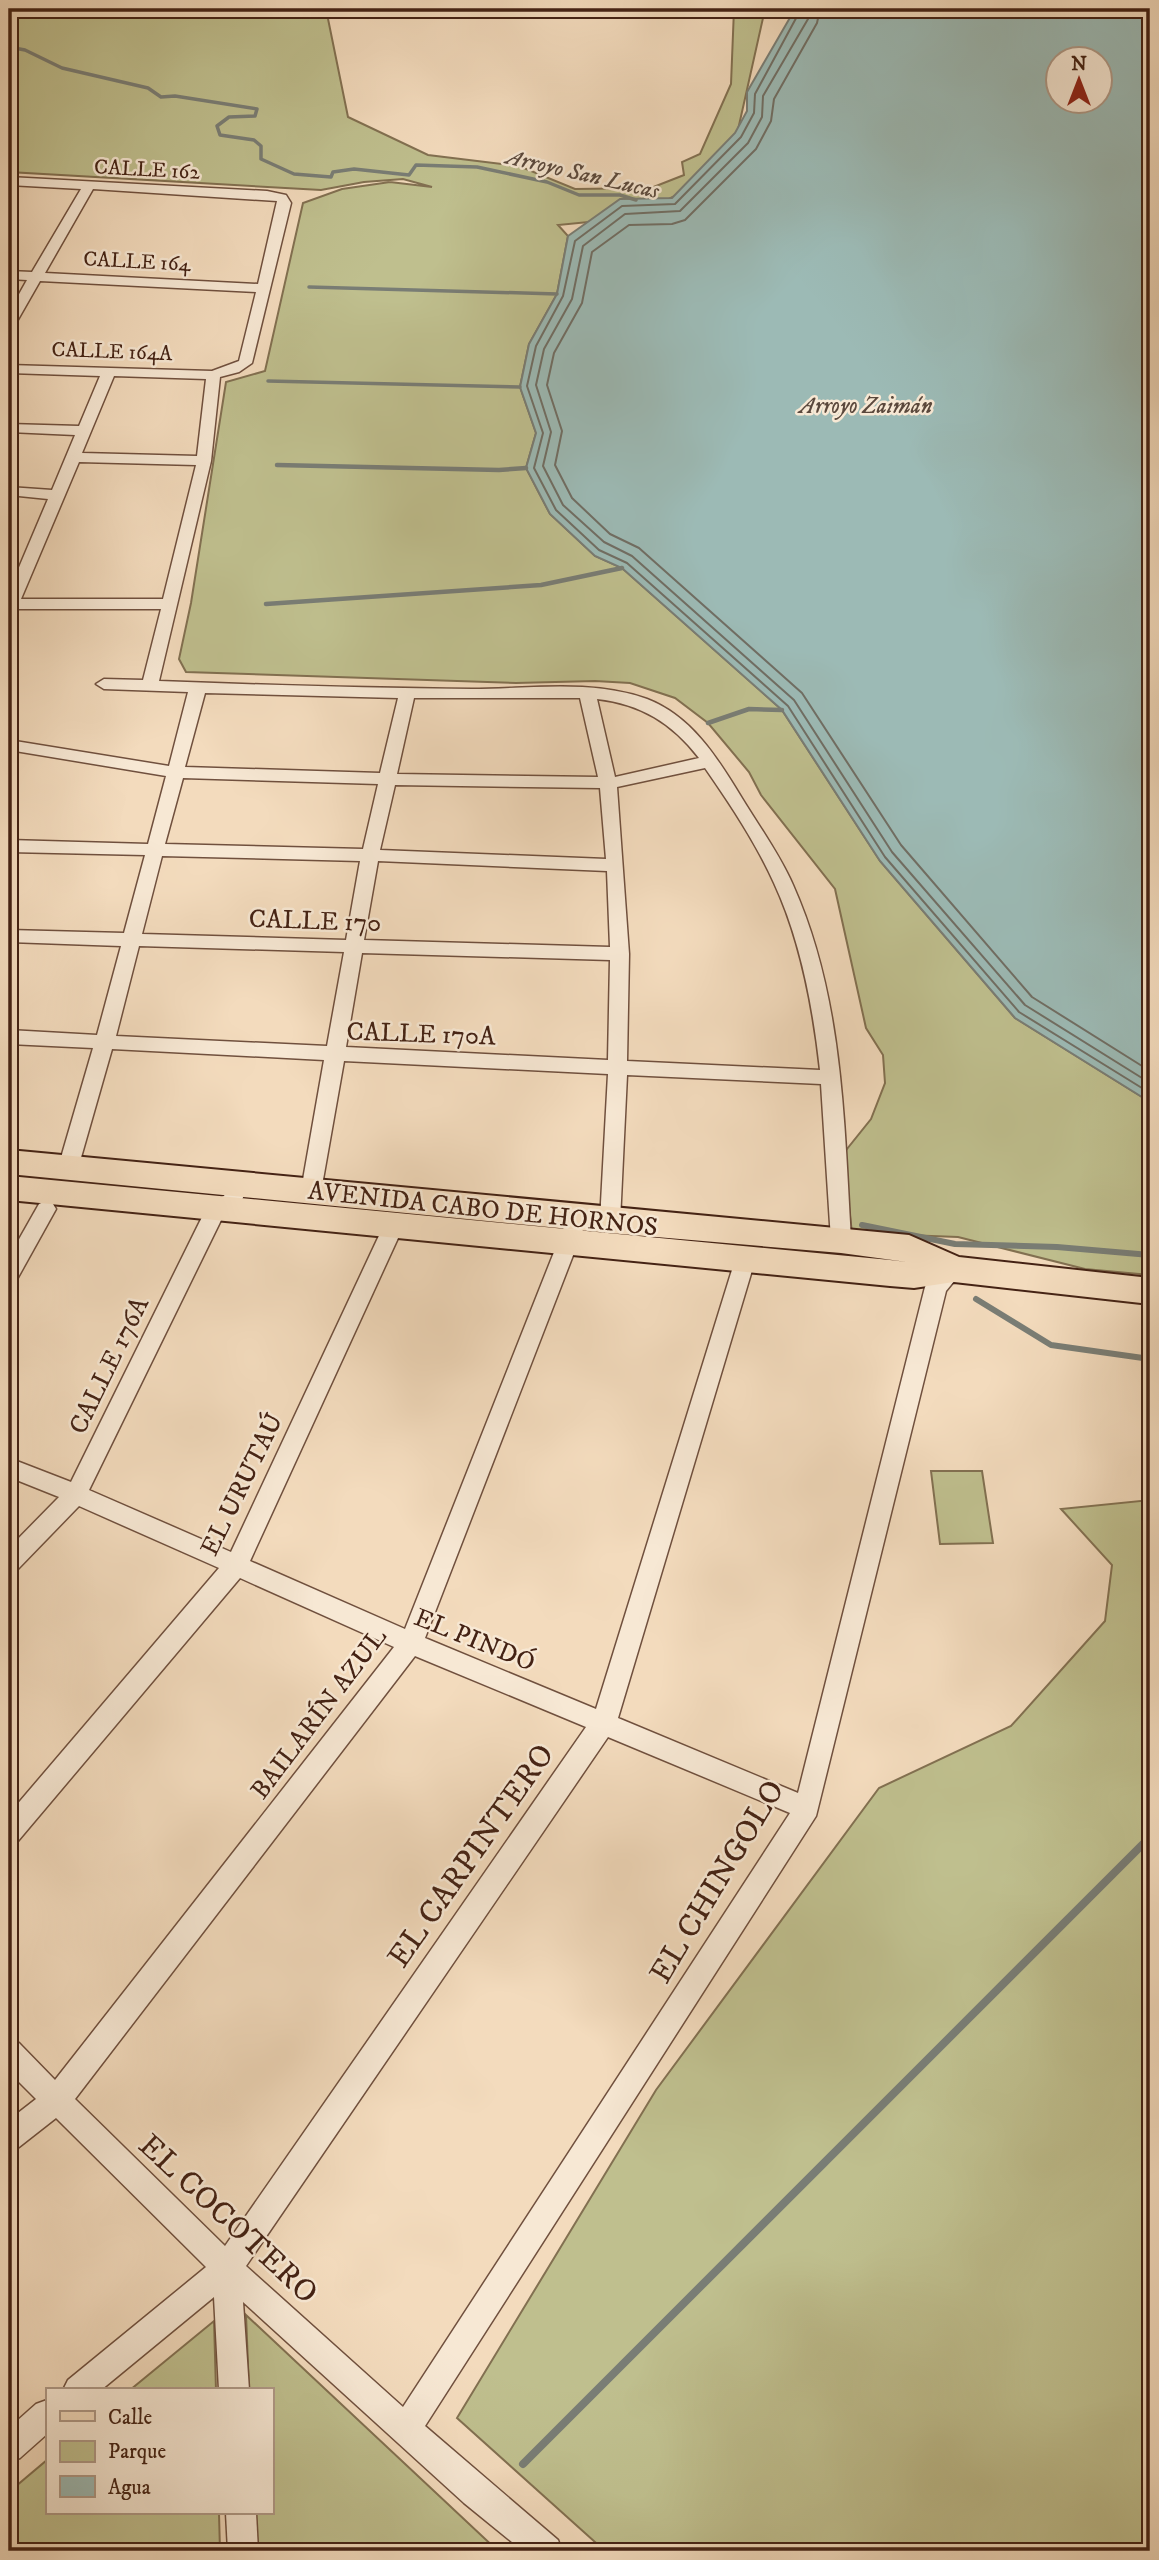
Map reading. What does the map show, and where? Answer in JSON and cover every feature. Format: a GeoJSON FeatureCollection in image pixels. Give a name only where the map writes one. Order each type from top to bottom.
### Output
{"type":"FeatureCollection","features":[{"type":"Feature","properties":{"kind":"main road","name":"AVENIDA CABO DE HORNOS"},"geometry":{"type":"LineString","coordinates":[[9,1162],[68,1168],[394,1225],[573,1230],[610,1221],[909,1248],[954,1269]]}},
{"type":"Feature","properties":{"kind":"main road","name":"AVENIDA CABO DE HORNOS"},"geometry":{"type":"LineString","coordinates":[[9,1188],[229,1195],[311,1191],[746,1257],[914,1275],[954,1269],[1150,1291]]}},
{"type":"Feature","properties":{"kind":"street","name":"CALLE 162"},"geometry":{"type":"LineString","coordinates":[[9,181],[282,198],[285,203],[263,288]]}},
{"type":"Feature","properties":{"kind":"street"},"geometry":{"type":"LineString","coordinates":[[9,323],[90,184]]}},
{"type":"Feature","properties":{"kind":"street","name":"CALLE 164"},"geometry":{"type":"LineString","coordinates":[[9,275],[263,288]]}},
{"type":"Feature","properties":{"kind":"street"},"geometry":{"type":"LineString","coordinates":[[150,686],[172,604],[204,461],[213,375],[245,363],[263,288]]}},
{"type":"Feature","properties":{"kind":"street","name":"CALLE 164A"},"geometry":{"type":"LineString","coordinates":[[9,369],[213,375]]}},
{"type":"Feature","properties":{"kind":"street"},"geometry":{"type":"LineString","coordinates":[[109,372],[10,607],[172,604]]}},
{"type":"Feature","properties":{"kind":"street"},"geometry":{"type":"LineString","coordinates":[[9,428],[84,431]]}},
{"type":"Feature","properties":{"kind":"street"},"geometry":{"type":"LineString","coordinates":[[74,457],[204,461]]}},
{"type":"Feature","properties":{"kind":"street"},"geometry":{"type":"LineString","coordinates":[[9,491],[57,495]]}},
{"type":"Feature","properties":{"kind":"street"},"geometry":{"type":"LineString","coordinates":[[9,561],[29,562]]}},
{"type":"Feature","properties":{"kind":"street"},"geometry":{"type":"LineString","coordinates":[[104,684],[407,693],[587,692],[640,702],[658,710],[685,731],[710,761],[789,895],[804,940],[820,1007],[832,1078],[841,1240]]}},
{"type":"Feature","properties":{"kind":"street"},"geometry":{"type":"LineString","coordinates":[[68,1168],[104,1043],[129,940],[198,687]]}},
{"type":"Feature","properties":{"kind":"street"},"geometry":{"type":"LineString","coordinates":[[587,692],[608,783],[620,954],[619,1067],[610,1221]]}},
{"type":"Feature","properties":{"kind":"street"},"geometry":{"type":"LineString","coordinates":[[311,1191],[370,855],[407,693]]}},
{"type":"Feature","properties":{"kind":"street"},"geometry":{"type":"LineString","coordinates":[[9,745],[174,772],[386,779],[608,783],[639,779],[710,761]]}},
{"type":"Feature","properties":{"kind":"street"},"geometry":{"type":"LineString","coordinates":[[9,846],[370,855],[615,865]]}},
{"type":"Feature","properties":{"kind":"street","name":"CALLE 170"},"geometry":{"type":"LineString","coordinates":[[9,936],[620,954]]}},
{"type":"Feature","properties":{"kind":"street","name":"CALLE 170A"},"geometry":{"type":"LineString","coordinates":[[9,1037],[832,1078]]}},
{"type":"Feature","properties":{"kind":"street","name":"CALLE 176A"},"geometry":{"type":"LineString","coordinates":[[9,1563],[76,1494],[229,1195]]}},
{"type":"Feature","properties":{"kind":"street"},"geometry":{"type":"LineString","coordinates":[[9,1275],[46,1209]]}},
{"type":"Feature","properties":{"kind":"street","name":"EL URUTAÚ"},"geometry":{"type":"LineString","coordinates":[[9,1833],[237,1564],[394,1225]]}},
{"type":"Feature","properties":{"kind":"street","name":"BAILARÍN AZUL"},"geometry":{"type":"LineString","coordinates":[[9,2137],[56,2101],[411,1643],[573,1230]]}},
{"type":"Feature","properties":{"kind":"street","name":"EL CARPINTERO"},"geometry":{"type":"LineString","coordinates":[[80,2388],[227,2268],[604,1722],[746,1257]]}},
{"type":"Feature","properties":{"kind":"street","name":"EL CHINGOLO"},"geometry":{"type":"LineString","coordinates":[[407,2427],[807,1808],[936,1287],[954,1269]]}},
{"type":"Feature","properties":{"kind":"street","name":"EL PINDÓ"},"geometry":{"type":"LineString","coordinates":[[9,1467],[237,1564],[411,1643],[807,1808]]}},
{"type":"Feature","properties":{"kind":"street","name":"EL COCOTERO"},"geometry":{"type":"LineString","coordinates":[[9,2053],[227,2268],[407,2427],[475,2492],[547,2551]]}},
{"type":"Feature","properties":{"kind":"street"},"geometry":{"type":"LineString","coordinates":[[227,2268],[234,2388]]}},
{"type":"Feature","properties":{"kind":"street"},"geometry":{"type":"LineString","coordinates":[[9,2447],[46,2416]]}},
{"type":"Feature","properties":{"kind":"street"},"geometry":{"type":"LineString","coordinates":[[241,2514],[243,2551]]}},
{"type":"Feature","properties":{"kind":"green space"},"geometry":{"type":"Polygon","coordinates":[[[17,9],[326,9],[348,117],[428,155],[519,166],[575,189],[651,188],[684,175],[682,162],[700,154],[731,84],[734,9],[765,9],[729,170],[629,218],[558,225],[568,236],[557,294],[529,344],[520,387],[536,433],[526,468],[550,514],[595,556],[622,568],[782,710],[880,861],[1015,1018],[1150,1102],[1150,1275],[1085,1269],[958,1237],[852,1233],[843,1154],[871,1119],[885,1083],[883,1055],[866,1028],[835,889],[761,795],[749,772],[708,723],[675,698],[630,683],[595,681],[516,683],[186,672],[179,659],[191,603],[226,382],[265,371],[303,203],[342,189],[390,182],[432,187],[403,179],[364,182],[321,190],[9,172],[9,21],[17,9]]]}},
{"type":"Feature","properties":{"kind":"green space"},"geometry":{"type":"Polygon","coordinates":[[[931,1471],[982,1471],[993,1543],[940,1544],[931,1471]]]}},
{"type":"Feature","properties":{"kind":"green space"},"geometry":{"type":"Polygon","coordinates":[[[1150,1500],[1150,2551],[605,2551],[457,2418],[656,2090],[879,1788],[1011,1726],[1105,1621],[1112,1565],[1061,1509],[1150,1500]]]}},
{"type":"Feature","properties":{"kind":"green space"},"geometry":{"type":"Polygon","coordinates":[[[246,2315],[498,2551],[254,2551],[253,2514],[273,2514],[273,2388],[249,2388],[246,2315]]]}},
{"type":"Feature","properties":{"kind":"green space"},"geometry":{"type":"Polygon","coordinates":[[[214,2321],[216,2388],[132,2388],[214,2321]]]}},
{"type":"Feature","properties":{"kind":"green space"},"geometry":{"type":"Polygon","coordinates":[[[46,2461],[46,2514],[219,2514],[220,2551],[9,2551],[9,2492],[46,2461]]]}},
{"type":"Feature","properties":{"kind":"water","name":"Arroyo Zaimán"},"geometry":{"type":"Polygon","coordinates":[[[795,9],[1150,9],[1150,1102],[1015,1018],[880,861],[782,710],[622,568],[595,556],[550,514],[526,468],[536,433],[520,387],[529,344],[557,294],[568,236],[620,199],[672,198],[735,133],[747,111],[747,92],[795,9]]]}},
{"type":"Feature","properties":{"kind":"waterway","name":"Arroyo San Lucas"},"geometry":{"type":"LineString","coordinates":[[9,47],[25,50],[62,68],[148,88],[161,97],[175,96],[257,109],[255,116],[229,117],[217,126],[220,135],[254,140],[261,146],[261,159],[294,174],[331,177],[333,172],[354,169],[409,175],[416,165],[477,167],[547,182],[579,195],[620,195],[636,200]]}},
{"type":"Feature","properties":{"kind":"waterway"},"geometry":{"type":"LineString","coordinates":[[309,287],[557,294]]}},
{"type":"Feature","properties":{"kind":"waterway"},"geometry":{"type":"LineString","coordinates":[[268,381],[520,387]]}},
{"type":"Feature","properties":{"kind":"waterway"},"geometry":{"type":"LineString","coordinates":[[277,465],[499,470],[526,468]]}},
{"type":"Feature","properties":{"kind":"waterway"},"geometry":{"type":"LineString","coordinates":[[266,604],[541,585],[622,568]]}},
{"type":"Feature","properties":{"kind":"waterway"},"geometry":{"type":"LineString","coordinates":[[708,723],[749,709],[782,710]]}},
{"type":"Feature","properties":{"kind":"waterway"},"geometry":{"type":"LineString","coordinates":[[862,1225],[955,1244],[1057,1247],[1150,1255]]}},
{"type":"Feature","properties":{"kind":"waterway"},"geometry":{"type":"LineString","coordinates":[[976,1299],[1051,1345],[1150,1359]]}},
{"type":"Feature","properties":{"kind":"waterway"},"geometry":{"type":"LineString","coordinates":[[523,2464],[1150,1837]]}}]}
